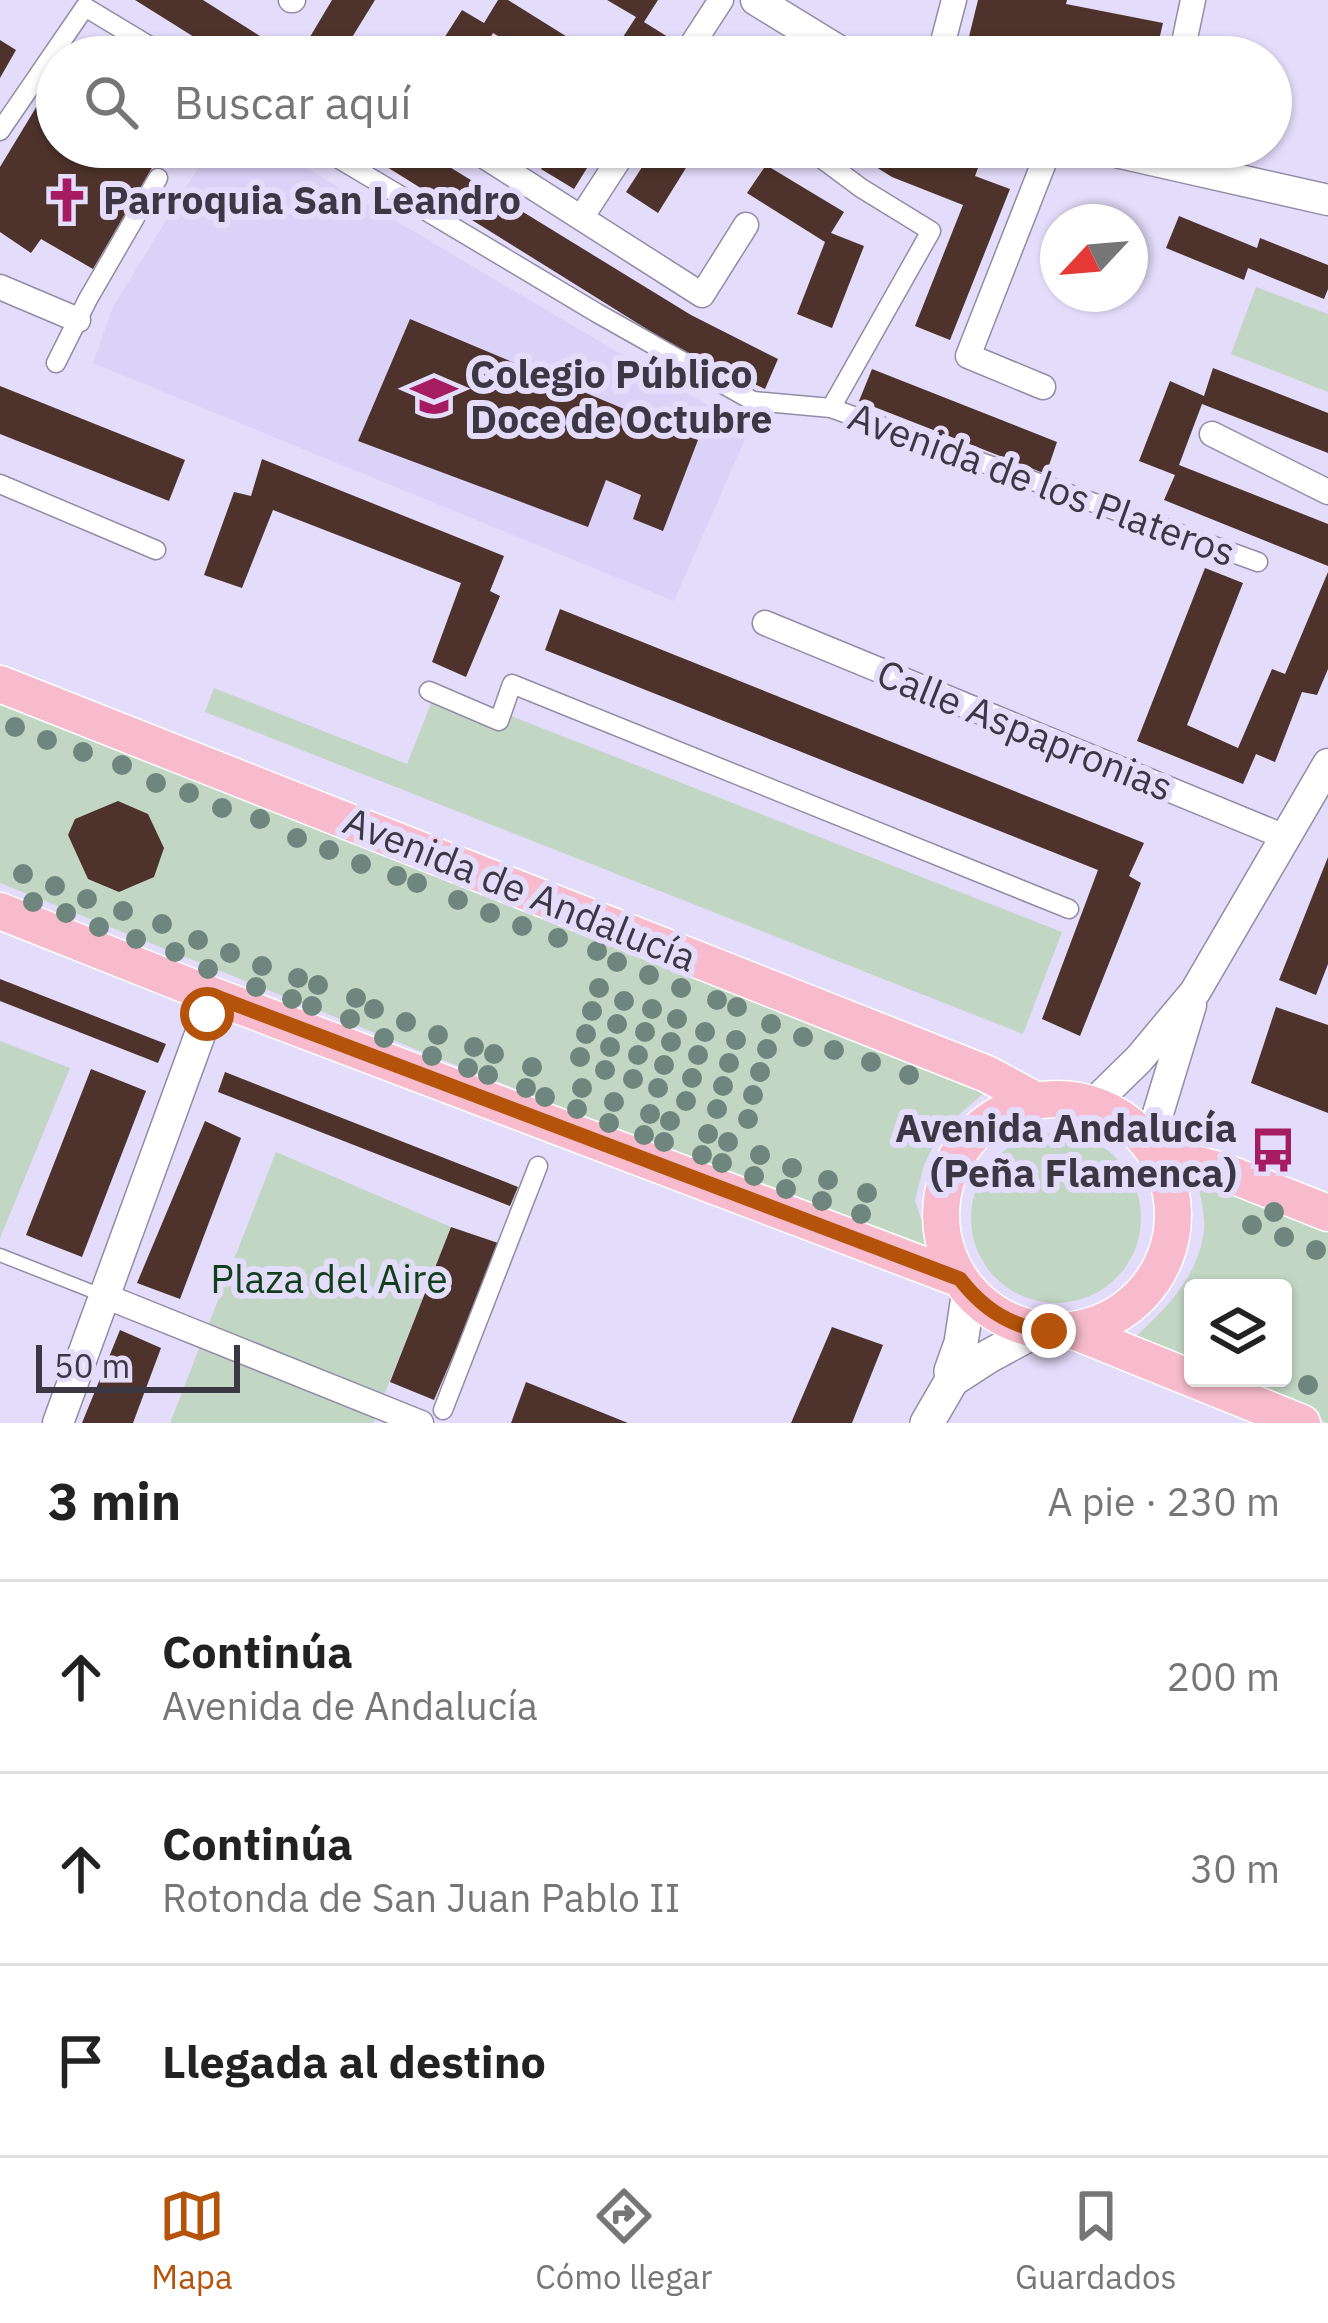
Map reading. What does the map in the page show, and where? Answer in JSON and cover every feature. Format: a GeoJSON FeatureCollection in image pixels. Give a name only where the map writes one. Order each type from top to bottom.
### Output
{"type":"FeatureCollection","features":[{"type":"Feature","properties":{"kind":"main road","name":"Avenida de Andalucía"},"geometry":{"type":"LineString","coordinates":[[0,684],[963,1064],[1037,1101]]}},
{"type":"Feature","properties":{"kind":"main road"},"geometry":{"type":"LineString","coordinates":[[0,910],[964,1285]]}},
{"type":"Feature","properties":{"kind":"main road"},"geometry":{"type":"LineString","coordinates":[[1056,1099],[1093,1104],[1132,1126],[1152,1148],[1170,1184],[1174,1217],[1169,1249],[1155,1279],[1133,1304],[1106,1322],[1074,1330],[1037,1330],[1000,1316],[964,1285],[946,1249],[941,1217],[945,1184],[958,1154],[979,1129],[1006,1111],[1056,1099]]}},
{"type":"Feature","properties":{"kind":"main road"},"geometry":{"type":"LineString","coordinates":[[1152,1148],[1328,1213]]}},
{"type":"Feature","properties":{"kind":"main road"},"geometry":{"type":"LineString","coordinates":[[952,1380],[961,1343],[964,1285]]}},
{"type":"Feature","properties":{"kind":"main road"},"geometry":{"type":"LineString","coordinates":[[926,1423],[952,1380],[1037,1330]]}},
{"type":"Feature","properties":{"kind":"main road"},"geometry":{"type":"LineString","coordinates":[[1074,1330],[1302,1423]]}},
{"type":"Feature","properties":{"kind":"street"},"geometry":{"type":"LineString","coordinates":[[698,36],[721,0]]}},
{"type":"Feature","properties":{"kind":"street"},"geometry":{"type":"LineString","coordinates":[[756,0],[815,36]]}},
{"type":"Feature","properties":{"kind":"street"},"geometry":{"type":"LineString","coordinates":[[945,36],[954,0]]}},
{"type":"Feature","properties":{"kind":"street"},"geometry":{"type":"LineString","coordinates":[[1185,36],[1193,0]]}},
{"type":"Feature","properties":{"kind":"street"},"geometry":{"type":"LineString","coordinates":[[65,36],[85,7],[133,36]]}},
{"type":"Feature","properties":{"kind":"street"},"geometry":{"type":"LineString","coordinates":[[0,131],[36,78]]}},
{"type":"Feature","properties":{"kind":"street","name":"Avenida de los Plateros"},"geometry":{"type":"LineString","coordinates":[[354,168],[752,401],[831,408],[1258,562]]}},
{"type":"Feature","properties":{"kind":"street"},"geometry":{"type":"LineString","coordinates":[[503,168],[702,296],[746,225]]}},
{"type":"Feature","properties":{"kind":"street"},"geometry":{"type":"LineString","coordinates":[[581,218],[613,168]]}},
{"type":"Feature","properties":{"kind":"street"},"geometry":{"type":"LineString","coordinates":[[831,408],[931,231],[834,168]]}},
{"type":"Feature","properties":{"kind":"street"},"geometry":{"type":"LineString","coordinates":[[1042,168],[968,356],[1043,387]]}},
{"type":"Feature","properties":{"kind":"street"},"geometry":{"type":"LineString","coordinates":[[1211,168],[1328,200]]}},
{"type":"Feature","properties":{"kind":"street"},"geometry":{"type":"LineString","coordinates":[[56,363],[158,178]]}},
{"type":"Feature","properties":{"kind":"street"},"geometry":{"type":"LineString","coordinates":[[0,287],[78,320]]}},
{"type":"Feature","properties":{"kind":"street"},"geometry":{"type":"LineString","coordinates":[[1212,434],[1328,492]]}},
{"type":"Feature","properties":{"kind":"street"},"geometry":{"type":"LineString","coordinates":[[0,484],[156,550]]}},
{"type":"Feature","properties":{"kind":"street","name":"Calle Aspapronias"},"geometry":{"type":"LineString","coordinates":[[765,622],[1285,837]]}},
{"type":"Feature","properties":{"kind":"street"},"geometry":{"type":"LineString","coordinates":[[429,692],[499,721],[512,684],[1069,909]]}},
{"type":"Feature","properties":{"kind":"street"},"geometry":{"type":"LineString","coordinates":[[1093,1104],[1196,992],[1328,764]]}},
{"type":"Feature","properties":{"kind":"street"},"geometry":{"type":"LineString","coordinates":[[1152,1148],[1196,992]]}},
{"type":"Feature","properties":{"kind":"street"},"geometry":{"type":"LineString","coordinates":[[58,1423],[214,996]]}},
{"type":"Feature","properties":{"kind":"street"},"geometry":{"type":"LineString","coordinates":[[105,1296],[432,1416],[538,1166]]}},
{"type":"Feature","properties":{"kind":"lane"},"geometry":{"type":"LineString","coordinates":[[0,1256],[105,1296]]}},
{"type":"Feature","properties":{"kind":"shaded area","name":"Colegio Público Doce de Octubre"},"geometry":{"type":"Polygon","coordinates":[[[198,168],[306,168],[749,430],[674,601],[93,363],[113,307],[198,168]]]}},
{"type":"Feature","properties":{"kind":"green space"},"geometry":{"type":"Polygon","coordinates":[[[1256,287],[1328,314],[1328,392],[1231,354],[1256,287]]]}},
{"type":"Feature","properties":{"kind":"green space"},"geometry":{"type":"Polygon","coordinates":[[[214,688],[407,764],[432,701],[505,729],[511,716],[1062,932],[1023,1034],[205,712],[214,688]]]}},
{"type":"Feature","properties":{"kind":"green space"},"geometry":{"type":"Polygon","coordinates":[[[0,696],[990,1088],[941,1130],[924,1165],[915,1201],[934,1256],[0,883],[0,696]]]}},
{"type":"Feature","properties":{"kind":"green space"},"geometry":{"type":"Polygon","coordinates":[[[0,1041],[70,1068],[0,1238],[0,1041]]]}},
{"type":"Feature","properties":{"kind":"green space"},"geometry":{"type":"Polygon","coordinates":[[[1056,1133],[1088,1140],[1116,1158],[1134,1186],[1141,1218],[1134,1250],[1116,1278],[1088,1296],[1056,1303],[1024,1296],[996,1278],[978,1250],[971,1218],[978,1186],[996,1158],[1024,1140],[1056,1133]]]}},
{"type":"Feature","properties":{"kind":"green space","name":"Plaza del Aire"},"geometry":{"type":"Polygon","coordinates":[[[276,1152],[451,1227],[373,1423],[170,1423],[276,1152]]]}},
{"type":"Feature","properties":{"kind":"green space"},"geometry":{"type":"Polygon","coordinates":[[[1196,1175],[1328,1228],[1328,1423],[1235,1387],[1292,1387],[1292,1279],[1187,1279],[1200,1249],[1203,1211],[1196,1175]]]}},
{"type":"Feature","properties":{"kind":"green space"},"geometry":{"type":"Polygon","coordinates":[[[1184,1284],[1184,1368],[1126,1345],[1184,1284]]]}},
{"type":"Feature","properties":{"kind":"building"},"geometry":{"type":"Polygon","coordinates":[[[135,0],[203,0],[260,36],[192,36],[135,0]]]}},
{"type":"Feature","properties":{"kind":"building"},"geometry":{"type":"Polygon","coordinates":[[[332,0],[375,0],[353,36],[311,36],[332,0]]]}},
{"type":"Feature","properties":{"kind":"building"},"geometry":{"type":"Polygon","coordinates":[[[498,0],[508,0],[566,36],[445,36],[462,10],[484,23],[498,0]]]}},
{"type":"Feature","properties":{"kind":"building"},"geometry":{"type":"Polygon","coordinates":[[[607,0],[658,0],[644,22],[666,36],[624,36],[636,17],[607,0]]]}},
{"type":"Feature","properties":{"kind":"building"},"geometry":{"type":"Polygon","coordinates":[[[978,0],[1067,0],[1066,4],[1163,23],[1160,36],[969,36],[978,0]]]}},
{"type":"Feature","properties":{"kind":"building"},"geometry":{"type":"Polygon","coordinates":[[[0,40],[16,50],[0,78],[0,40]]]}},
{"type":"Feature","properties":{"kind":"building","name":"Parroquia San Leandro"},"geometry":{"type":"Polygon","coordinates":[[[36,107],[36,168],[152,168],[93,269],[41,239],[31,253],[0,232],[0,167],[36,107]]]}},
{"type":"Feature","properties":{"kind":"building"},"geometry":{"type":"Polygon","coordinates":[[[389,168],[451,168],[691,315],[778,359],[765,389],[674,346],[389,168]]]}},
{"type":"Feature","properties":{"kind":"building"},"geometry":{"type":"Polygon","coordinates":[[[542,168],[587,168],[574,189],[542,168]]]}},
{"type":"Feature","properties":{"kind":"building"},"geometry":{"type":"Polygon","coordinates":[[[641,168],[686,168],[658,213],[626,192],[641,168]]]}},
{"type":"Feature","properties":{"kind":"building"},"geometry":{"type":"Polygon","coordinates":[[[764,168],[771,168],[844,212],[831,233],[864,246],[832,328],[797,314],[825,242],[747,193],[764,168]]]}},
{"type":"Feature","properties":{"kind":"building"},"geometry":{"type":"Polygon","coordinates":[[[878,168],[978,168],[975,176],[1010,189],[950,340],[915,326],[963,205],[878,168]]]}},
{"type":"Feature","properties":{"kind":"building"},"geometry":{"type":"Polygon","coordinates":[[[1179,216],[1257,248],[1260,238],[1328,265],[1324,299],[1248,268],[1244,280],[1166,248],[1179,216]]]}},
{"type":"Feature","properties":{"kind":"building"},"geometry":{"type":"Polygon","coordinates":[[[410,319],[698,440],[663,531],[633,519],[641,495],[606,480],[588,527],[358,441],[410,319]]]}},
{"type":"Feature","properties":{"kind":"building"},"geometry":{"type":"Polygon","coordinates":[[[1213,368],[1328,413],[1328,453],[1202,404],[1179,465],[1328,524],[1328,566],[1164,500],[1175,475],[1139,461],[1170,381],[1204,396],[1213,368]]]}},
{"type":"Feature","properties":{"kind":"building"},"geometry":{"type":"Polygon","coordinates":[[[872,369],[1057,442],[1046,474],[859,401],[872,369]]]}},
{"type":"Feature","properties":{"kind":"building"},"geometry":{"type":"Polygon","coordinates":[[[0,386],[185,460],[169,501],[0,434],[0,386]]]}},
{"type":"Feature","properties":{"kind":"building"},"geometry":{"type":"Polygon","coordinates":[[[262,459],[504,556],[490,591],[500,596],[466,677],[432,662],[461,583],[273,510],[242,588],[204,575],[234,492],[251,496],[262,459]]]}},
{"type":"Feature","properties":{"kind":"building"},"geometry":{"type":"Polygon","coordinates":[[[1205,568],[1243,583],[1187,725],[1238,748],[1272,669],[1285,674],[1328,572],[1328,669],[1317,695],[1302,692],[1275,762],[1256,754],[1243,784],[1137,741],[1205,568]]]}},
{"type":"Feature","properties":{"kind":"building"},"geometry":{"type":"Polygon","coordinates":[[[560,609],[1144,843],[1129,876],[1141,883],[1080,1036],[1042,1019],[1098,870],[545,650],[560,609]]]}},
{"type":"Feature","properties":{"kind":"building"},"geometry":{"type":"Polygon","coordinates":[[[118,801],[148,814],[164,848],[154,877],[119,892],[88,879],[68,835],[75,819],[118,801]]]}},
{"type":"Feature","properties":{"kind":"building"},"geometry":{"type":"Polygon","coordinates":[[[1328,857],[1328,964],[1316,995],[1279,980],[1328,857]]]}},
{"type":"Feature","properties":{"kind":"building"},"geometry":{"type":"Polygon","coordinates":[[[0,979],[166,1044],[158,1063],[0,1001],[0,979]]]}},
{"type":"Feature","properties":{"kind":"building"},"geometry":{"type":"Polygon","coordinates":[[[1276,1007],[1328,1025],[1328,1113],[1251,1083],[1276,1007]]]}},
{"type":"Feature","properties":{"kind":"building"},"geometry":{"type":"Polygon","coordinates":[[[91,1069],[146,1091],[82,1257],[26,1235],[91,1069]]]}},
{"type":"Feature","properties":{"kind":"building"},"geometry":{"type":"Polygon","coordinates":[[[225,1072],[518,1187],[510,1206],[218,1092],[225,1072]]]}},
{"type":"Feature","properties":{"kind":"building"},"geometry":{"type":"Polygon","coordinates":[[[205,1121],[241,1138],[180,1299],[137,1283],[205,1121]]]}},
{"type":"Feature","properties":{"kind":"building"},"geometry":{"type":"Polygon","coordinates":[[[451,1227],[501,1244],[434,1400],[390,1382],[451,1227]]]}},
{"type":"Feature","properties":{"kind":"building"},"geometry":{"type":"Polygon","coordinates":[[[832,1327],[883,1345],[852,1423],[791,1423],[832,1327]]]}},
{"type":"Feature","properties":{"kind":"building"},"geometry":{"type":"Polygon","coordinates":[[[120,1330],[161,1348],[133,1423],[82,1423],[120,1330]]]}},
{"type":"Feature","properties":{"kind":"building"},"geometry":{"type":"Polygon","coordinates":[[[526,1382],[628,1423],[511,1423],[526,1382]]]}},
{"type":"Feature","properties":{"kind":"place","name":"Parroquia San Leandro"},"geometry":{"type":"Point","coordinates":[67,200]}},
{"type":"Feature","properties":{"kind":"place","name":"Colegio Público Doce de Octubre"},"geometry":{"type":"Point","coordinates":[434,396]}},
{"type":"Feature","properties":{"kind":"place","name":"Avenida Andalucía (Peña Flamenca)"},"geometry":{"type":"Point","coordinates":[1273,1150]}},
{"type":"Feature","properties":{"kind":"route"},"geometry":{"type":"LineString","coordinates":[[207,1014],[214,996],[960,1279],[1000,1316],[1049,1331]]}}]}
